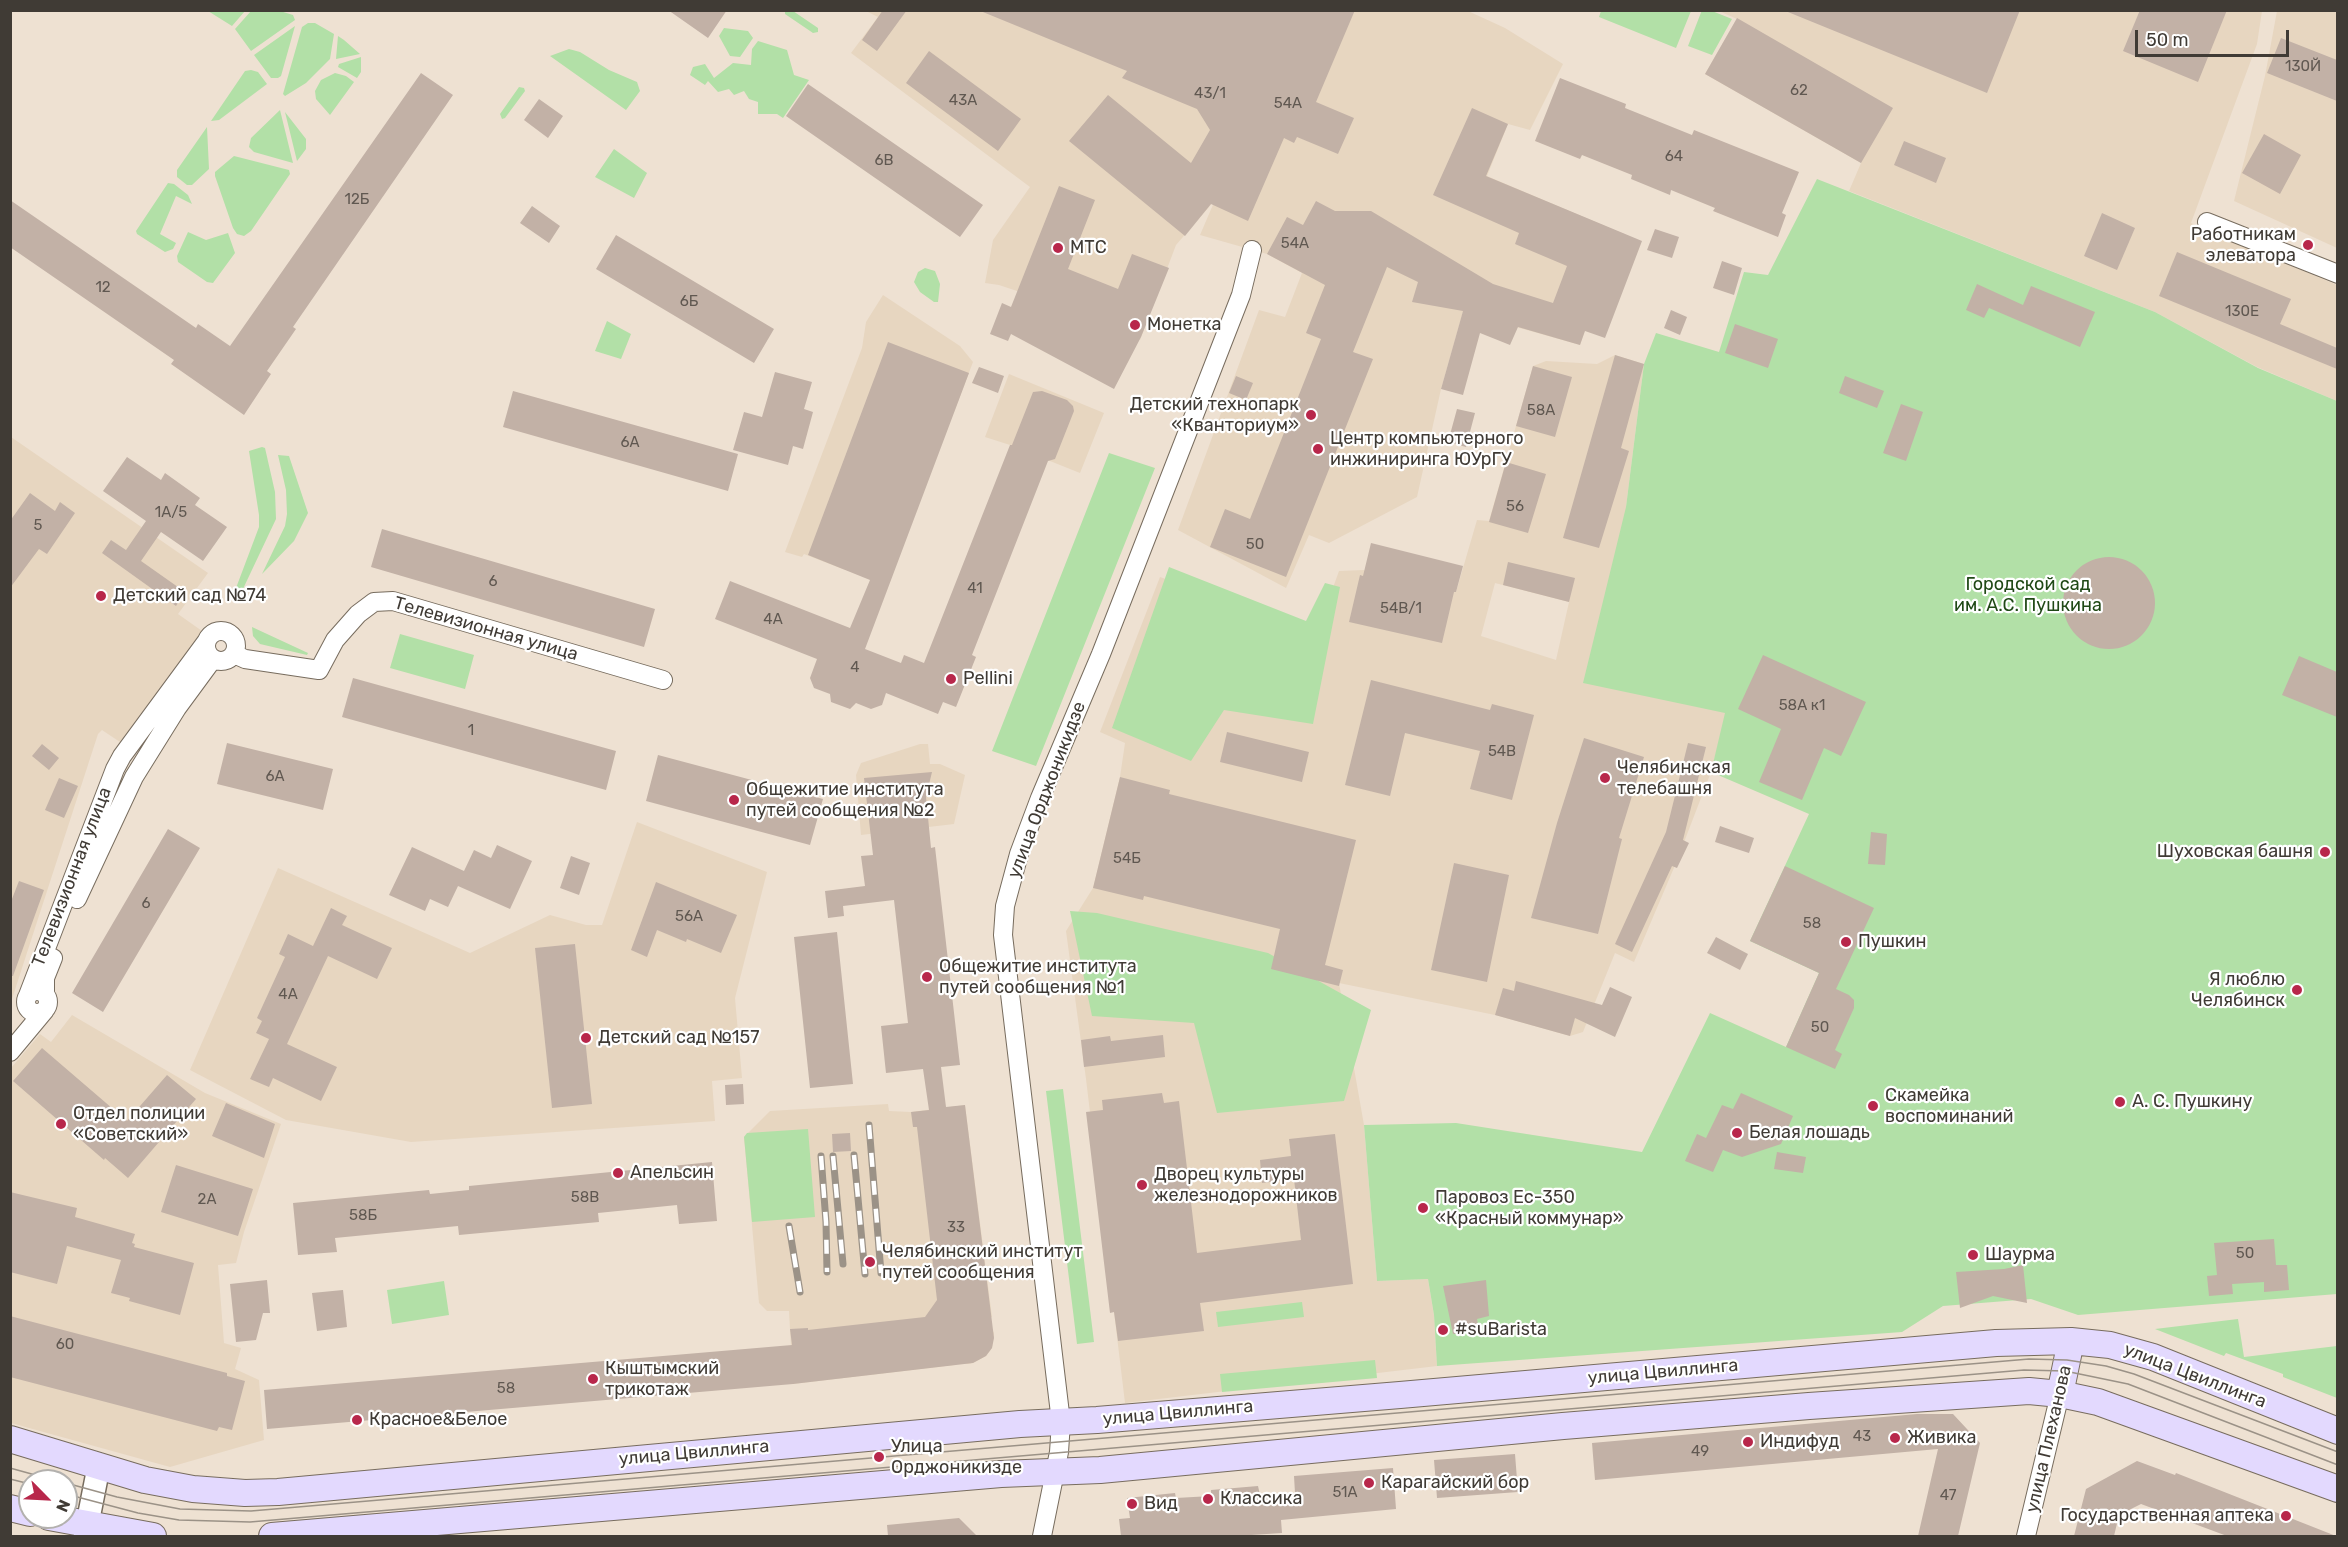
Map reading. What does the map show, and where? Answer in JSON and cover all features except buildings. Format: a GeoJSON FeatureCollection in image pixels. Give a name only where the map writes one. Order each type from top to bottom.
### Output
{"type":"FeatureCollection","features":[{"type":"Feature","properties":{"kind":"main road","name":"улица Цвиллинга"},"geometry":{"type":"LineString","coordinates":[[10,1439],[145,1480],[193,1489],[245,1493],[278,1492],[1061,1422],[1996,1343],[2071,1341],[2110,1345],[2153,1358],[2337,1431]]}},
{"type":"Feature","properties":{"kind":"main road","name":"улица Плеханова"},"geometry":{"type":"LineString","coordinates":[[2060,1394],[2071,1341]]}},
{"type":"Feature","properties":{"kind":"main road"},"geometry":{"type":"LineString","coordinates":[[272,1536],[1001,1474],[1100,1470],[1563,1426],[2029,1391],[2060,1394],[2098,1402],[2337,1489]]}},
{"type":"Feature","properties":{"kind":"main road"},"geometry":{"type":"LineString","coordinates":[[86,1531],[153,1536]]}},
{"type":"Feature","properties":{"kind":"street"},"geometry":{"type":"LineString","coordinates":[[2207,222],[2337,274]]}},
{"type":"Feature","properties":{"kind":"street","name":"улица Орджоникидзе"},"geometry":{"type":"LineString","coordinates":[[1042,1536],[1055,1472],[1061,1422],[1003,935],[1005,906],[1019,854],[1040,798],[1101,654],[1241,295],[1252,250]]}},
{"type":"Feature","properties":{"kind":"street","name":"Телевизионная улица"},"geometry":{"type":"LineString","coordinates":[[234,654],[245,658],[319,670],[335,640],[358,614],[374,602],[393,601],[663,680]]}},
{"type":"Feature","properties":{"kind":"street"},"geometry":{"type":"LineString","coordinates":[[214,632],[228,632],[236,642],[234,654],[223,662],[213,659],[206,651],[206,642],[214,632]]}},
{"type":"Feature","properties":{"kind":"street","name":"Телевизионная улица"},"geometry":{"type":"LineString","coordinates":[[10,1037],[16,1030],[27,1002],[115,769],[122,756],[206,642]]}},
{"type":"Feature","properties":{"kind":"street","name":"Телевизионная улица"},"geometry":{"type":"LineString","coordinates":[[45,1002],[45,978],[78,896],[121,801],[147,754],[213,659]]}},
{"type":"Feature","properties":{"kind":"street"},"geometry":{"type":"LineString","coordinates":[[10,1052],[45,1002],[36,991],[30,993],[27,1002]]}},
{"type":"Feature","properties":{"kind":"street","name":"улица Плеханова"},"geometry":{"type":"LineString","coordinates":[[2026,1536],[2060,1394]]}},
{"type":"Feature","properties":{"kind":"street"},"geometry":{"type":"LineString","coordinates":[[86,1531],[99,1465]]}},
{"type":"Feature","properties":{"kind":"shaded area"},"geometry":{"type":"Polygon","coordinates":[[[866,11],[1468,11],[1505,28],[1563,64],[1530,130],[1508,124],[1487,176],[1624,234],[1590,314],[1580,345],[1463,312],[1441,389],[1417,497],[1329,543],[1309,535],[1286,588],[1178,530],[1259,310],[1285,317],[1302,273],[1267,254],[1200,235],[1215,200],[1176,245],[1140,340],[1017,291],[985,283],[993,240],[1030,187],[851,53],[878,17],[866,11]]]}},
{"type":"Feature","properties":{"kind":"shaded area"},"geometry":{"type":"Polygon","coordinates":[[[1719,11],[2262,11],[2257,44],[2191,223],[2337,285],[2337,401],[2257,367],[2155,312],[1849,191],[1861,163],[1705,74],[1737,19],[1719,11]]]}},
{"type":"Feature","properties":{"kind":"shaded area"},"geometry":{"type":"Polygon","coordinates":[[[2277,11],[2337,11],[2337,248],[2234,201],[2265,76],[2277,11]]]}},
{"type":"Feature","properties":{"kind":"shaded area"},"geometry":{"type":"Polygon","coordinates":[[[883,295],[960,346],[973,362],[954,412],[845,570],[804,554],[802,557],[785,552],[862,348],[866,322],[883,295]]]}},
{"type":"Feature","properties":{"kind":"shaded area"},"geometry":{"type":"Polygon","coordinates":[[[1615,355],[1644,364],[1626,507],[1726,714],[1711,772],[1634,962],[1615,953],[1583,1032],[1570,1036],[1495,1015],[1339,983],[1364,1125],[1377,1281],[1428,1279],[1434,1315],[1437,1366],[1125,1403],[1066,931],[1093,888],[1120,777],[1125,743],[1100,732],[1160,577],[1317,632],[1339,571],[1364,570],[1456,592],[1477,520],[1489,521],[1533,366],[1546,361],[1597,364],[1615,355]],[[1495,583],[1481,636],[1556,660],[1569,602],[1495,583]]]}},
{"type":"Feature","properties":{"kind":"shaded area"},"geometry":{"type":"Polygon","coordinates":[[[1009,374],[1104,413],[1080,473],[985,437],[1009,374]]]}},
{"type":"Feature","properties":{"kind":"shaded area","name":"Детский сад №74"},"geometry":{"type":"Polygon","coordinates":[[[11,437],[208,573],[178,614],[202,631],[120,742],[102,730],[98,734],[11,1002],[11,437]]]}},
{"type":"Feature","properties":{"kind":"shaded area"},"geometry":{"type":"Polygon","coordinates":[[[920,744],[928,744],[930,764],[940,764],[965,775],[954,824],[861,835],[856,775],[861,763],[920,744]]]}},
{"type":"Feature","properties":{"kind":"shaded area"},"geometry":{"type":"Polygon","coordinates":[[[637,822],[767,872],[735,998],[742,1078],[712,1081],[715,1121],[411,1142],[286,1120],[190,1070],[278,868],[470,953],[550,915],[586,925],[602,925],[637,822]]]}},
{"type":"Feature","properties":{"kind":"shaded area"},"geometry":{"type":"Polygon","coordinates":[[[72,1015],[205,1093],[281,1124],[244,1232],[236,1263],[218,1265],[224,1343],[241,1348],[235,1369],[259,1380],[264,1440],[170,1467],[11,1423],[11,1068],[40,1034],[51,1042],[72,1015]]]}},
{"type":"Feature","properties":{"kind":"shaded area","name":"Челябинский институт путей сообщения"},"geometry":{"type":"Polygon","coordinates":[[[888,1104],[889,1111],[911,1112],[965,1105],[992,1317],[986,1318],[994,1333],[992,1348],[986,1356],[968,1364],[954,1359],[955,1365],[793,1384],[789,1311],[767,1311],[759,1303],[744,1137],[770,1111],[888,1104]]]}},
{"type":"Feature","properties":{"kind":"green space"},"geometry":{"type":"Polygon","coordinates":[[[1601,10],[1691,11],[1676,48],[1599,17],[1601,10]]]}},
{"type":"Feature","properties":{"kind":"green space"},"geometry":{"type":"Polygon","coordinates":[[[1702,10],[1712,11],[1732,19],[1712,55],[1688,46],[1702,10]]]}},
{"type":"Feature","properties":{"kind":"green space"},"geometry":{"type":"Polygon","coordinates":[[[208,11],[245,11],[232,26],[208,11]]]}},
{"type":"Feature","properties":{"kind":"green space"},"geometry":{"type":"Polygon","coordinates":[[[251,11],[280,11],[293,15],[295,20],[251,51],[235,29],[251,11]]]}},
{"type":"Feature","properties":{"kind":"green space"},"geometry":{"type":"Polygon","coordinates":[[[785,11],[793,11],[818,28],[818,32],[813,33],[785,14],[785,11]]]}},
{"type":"Feature","properties":{"kind":"green space"},"geometry":{"type":"Polygon","coordinates":[[[308,23],[315,23],[334,34],[330,59],[306,83],[285,96],[283,94],[302,27],[308,23]]]}},
{"type":"Feature","properties":{"kind":"green space"},"geometry":{"type":"Polygon","coordinates":[[[295,26],[281,76],[271,78],[254,55],[295,26]]]}},
{"type":"Feature","properties":{"kind":"green space"},"geometry":{"type":"Polygon","coordinates":[[[724,28],[748,31],[753,38],[740,57],[730,56],[719,36],[724,28]]]}},
{"type":"Feature","properties":{"kind":"green space"},"geometry":{"type":"Polygon","coordinates":[[[338,36],[344,40],[360,54],[336,59],[338,36]]]}},
{"type":"Feature","properties":{"kind":"green space"},"geometry":{"type":"Polygon","coordinates":[[[758,41],[787,50],[794,75],[809,80],[783,118],[777,114],[758,114],[758,102],[749,99],[744,91],[734,95],[729,89],[718,92],[708,81],[705,85],[690,75],[693,67],[705,64],[714,78],[733,63],[751,65],[752,49],[758,41]]]}},
{"type":"Feature","properties":{"kind":"green space"},"geometry":{"type":"Polygon","coordinates":[[[569,49],[580,52],[609,70],[637,82],[640,91],[626,110],[550,56],[569,49]]]}},
{"type":"Feature","properties":{"kind":"green space"},"geometry":{"type":"Polygon","coordinates":[[[361,57],[361,72],[357,78],[338,67],[339,64],[361,57]]]}},
{"type":"Feature","properties":{"kind":"green space"},"geometry":{"type":"Polygon","coordinates":[[[245,71],[258,72],[267,84],[219,120],[211,121],[245,71]]]}},
{"type":"Feature","properties":{"kind":"green space"},"geometry":{"type":"Polygon","coordinates":[[[335,73],[346,76],[354,82],[330,115],[316,99],[315,91],[321,80],[335,73]]]}},
{"type":"Feature","properties":{"kind":"green space"},"geometry":{"type":"Polygon","coordinates":[[[519,87],[524,88],[525,91],[502,119],[500,114],[519,87]]]}},
{"type":"Feature","properties":{"kind":"green space"},"geometry":{"type":"Polygon","coordinates":[[[280,110],[293,163],[254,152],[249,147],[251,138],[280,110]]]}},
{"type":"Feature","properties":{"kind":"green space"},"geometry":{"type":"Polygon","coordinates":[[[285,112],[306,139],[306,149],[297,161],[285,112]]]}},
{"type":"Feature","properties":{"kind":"green space"},"geometry":{"type":"Polygon","coordinates":[[[207,127],[209,169],[192,185],[187,185],[177,177],[177,170],[207,127]]]}},
{"type":"Feature","properties":{"kind":"green space"},"geometry":{"type":"Polygon","coordinates":[[[614,149],[647,173],[634,198],[595,177],[614,149]]]}},
{"type":"Feature","properties":{"kind":"green space"},"geometry":{"type":"Polygon","coordinates":[[[234,156],[289,170],[290,174],[251,231],[244,236],[237,234],[233,228],[215,176],[215,172],[234,156]]]}},
{"type":"Feature","properties":{"kind":"green space","name":"Городской сад им. А.С. Пушкина"},"geometry":{"type":"Polygon","coordinates":[[[1817,179],[2155,312],[2258,368],[2337,401],[2337,1294],[2078,1315],[2031,1299],[1943,1306],[1902,1332],[1437,1366],[1434,1315],[1428,1279],[1377,1281],[1364,1125],[1456,1123],[1642,1152],[1710,1013],[1786,1047],[1819,973],[1750,941],[1809,814],[1711,772],[1725,713],[1583,683],[1626,507],[1644,364],[1656,333],[1719,352],[1744,272],[1768,275],[1817,179]]]}},
{"type":"Feature","properties":{"kind":"green space"},"geometry":{"type":"Polygon","coordinates":[[[168,183],[174,184],[188,195],[192,204],[176,196],[160,234],[176,243],[173,249],[165,252],[137,234],[136,231],[168,183]]]}},
{"type":"Feature","properties":{"kind":"green space"},"geometry":{"type":"Polygon","coordinates":[[[188,232],[206,240],[228,233],[235,253],[213,283],[207,282],[178,262],[177,256],[188,232]]]}},
{"type":"Feature","properties":{"kind":"green space"},"geometry":{"type":"Polygon","coordinates":[[[925,268],[935,271],[940,284],[938,302],[934,302],[920,292],[914,282],[918,272],[925,268]]]}},
{"type":"Feature","properties":{"kind":"green space"},"geometry":{"type":"Polygon","coordinates":[[[607,321],[631,334],[621,359],[595,351],[607,321]]]}},
{"type":"Feature","properties":{"kind":"green space"},"geometry":{"type":"Polygon","coordinates":[[[265,448],[275,492],[276,519],[242,591],[239,592],[236,588],[259,527],[249,451],[265,448]]]}},
{"type":"Feature","properties":{"kind":"green space"},"geometry":{"type":"Polygon","coordinates":[[[1109,453],[1155,468],[1036,766],[992,751],[1109,453]]]}},
{"type":"Feature","properties":{"kind":"green space"},"geometry":{"type":"Polygon","coordinates":[[[278,455],[289,456],[308,513],[294,541],[262,574],[285,526],[287,514],[286,490],[278,455]]]}},
{"type":"Feature","properties":{"kind":"green space"},"geometry":{"type":"Polygon","coordinates":[[[1169,567],[1306,621],[1325,583],[1340,587],[1313,724],[1224,710],[1191,761],[1112,728],[1169,567]]]}},
{"type":"Feature","properties":{"kind":"green space"},"geometry":{"type":"Polygon","coordinates":[[[252,627],[308,653],[307,655],[260,644],[253,636],[252,627]]]}},
{"type":"Feature","properties":{"kind":"green space"},"geometry":{"type":"Polygon","coordinates":[[[400,634],[474,655],[465,689],[390,668],[400,634]]]}},
{"type":"Feature","properties":{"kind":"green space"},"geometry":{"type":"Polygon","coordinates":[[[1070,911],[1097,913],[1268,953],[1371,1010],[1344,1101],[1217,1113],[1194,1023],[1092,1016],[1070,911]]]}},
{"type":"Feature","properties":{"kind":"green space"},"geometry":{"type":"Polygon","coordinates":[[[1063,1089],[1094,1342],[1077,1344],[1046,1091],[1063,1089]]]}},
{"type":"Feature","properties":{"kind":"green space"},"geometry":{"type":"Polygon","coordinates":[[[808,1129],[815,1217],[752,1222],[744,1137],[747,1133],[808,1129]]]}},
{"type":"Feature","properties":{"kind":"green space"},"geometry":{"type":"Polygon","coordinates":[[[444,1281],[449,1315],[392,1324],[387,1290],[444,1281]]]}},
{"type":"Feature","properties":{"kind":"green space"},"geometry":{"type":"Polygon","coordinates":[[[1302,1302],[1304,1317],[1218,1327],[1216,1312],[1302,1302]]]}},
{"type":"Feature","properties":{"kind":"green space"},"geometry":{"type":"Polygon","coordinates":[[[2238,1319],[2244,1357],[2337,1346],[2337,1398],[2283,1377],[2283,1374],[2226,1353],[2224,1356],[2155,1329],[2238,1319]]]}},
{"type":"Feature","properties":{"kind":"green space"},"geometry":{"type":"Polygon","coordinates":[[[1375,1360],[1377,1378],[1222,1392],[1220,1374],[1375,1360]]]}},
{"type":"Feature","properties":{"kind":"tram line"},"geometry":{"type":"LineString","coordinates":[[78,1486],[117,1497],[180,1509],[251,1511],[2029,1359],[2067,1360],[2106,1366],[2134,1374],[2338,1452]]}},
{"type":"Feature","properties":{"kind":"tram line"},"geometry":{"type":"LineString","coordinates":[[78,1497],[138,1513],[179,1520],[250,1522],[2024,1370],[2065,1371],[2128,1384],[2338,1465]]}},
{"type":"Feature","properties":{"kind":"tram line"},"geometry":{"type":"LineString","coordinates":[[10,1468],[18,1470]]}},
{"type":"Feature","properties":{"kind":"tram line"},"geometry":{"type":"LineString","coordinates":[[10,1479],[18,1481]]}},
{"type":"Feature","properties":{"kind":"railway"},"geometry":{"type":"LineString","coordinates":[[869,1125],[881,1273]]}},
{"type":"Feature","properties":{"kind":"railway"},"geometry":{"type":"LineString","coordinates":[[854,1155],[865,1274]]}},
{"type":"Feature","properties":{"kind":"railway"},"geometry":{"type":"LineString","coordinates":[[821,1156],[827,1272]]}},
{"type":"Feature","properties":{"kind":"railway"},"geometry":{"type":"LineString","coordinates":[[833,1156],[843,1264]]}},
{"type":"Feature","properties":{"kind":"railway"},"geometry":{"type":"LineString","coordinates":[[789,1226],[800,1292]]}},
{"type":"Feature","properties":{"kind":"place","name":"Работникам элеватора"},"geometry":{"type":"Point","coordinates":[2308,245]}},
{"type":"Feature","properties":{"kind":"place","name":"МТС"},"geometry":{"type":"Point","coordinates":[1058,248]}},
{"type":"Feature","properties":{"kind":"place","name":"Монетка"},"geometry":{"type":"Point","coordinates":[1135,325]}},
{"type":"Feature","properties":{"kind":"place","name":"Детский технопарк «Кванториум»"},"geometry":{"type":"Point","coordinates":[1311,415]}},
{"type":"Feature","properties":{"kind":"place","name":"Центр компьютерного инжиниринга ЮУрГУ"},"geometry":{"type":"Point","coordinates":[1318,449]}},
{"type":"Feature","properties":{"kind":"place","name":"Детский сад №74"},"geometry":{"type":"Point","coordinates":[101,596]}},
{"type":"Feature","properties":{"kind":"place","name":"Pellini"},"geometry":{"type":"Point","coordinates":[951,679]}},
{"type":"Feature","properties":{"kind":"place","name":"Челябинская телебашня"},"geometry":{"type":"Point","coordinates":[1605,778]}},
{"type":"Feature","properties":{"kind":"place","name":"Общежитие института путей сообщения №2"},"geometry":{"type":"Point","coordinates":[734,800]}},
{"type":"Feature","properties":{"kind":"place","name":"Шуховская башня"},"geometry":{"type":"Point","coordinates":[2325,852]}},
{"type":"Feature","properties":{"kind":"place","name":"Пушкин"},"geometry":{"type":"Point","coordinates":[1846,942]}},
{"type":"Feature","properties":{"kind":"place","name":"Общежитие института путей сообщения №1"},"geometry":{"type":"Point","coordinates":[927,977]}},
{"type":"Feature","properties":{"kind":"place","name":"Я люблю Челябинск"},"geometry":{"type":"Point","coordinates":[2297,990]}},
{"type":"Feature","properties":{"kind":"place","name":"Детский сад №157"},"geometry":{"type":"Point","coordinates":[586,1038]}},
{"type":"Feature","properties":{"kind":"place","name":"А. С. Пушкину"},"geometry":{"type":"Point","coordinates":[2120,1102]}},
{"type":"Feature","properties":{"kind":"place","name":"Скамейка воспоминаний"},"geometry":{"type":"Point","coordinates":[1873,1106]}},
{"type":"Feature","properties":{"kind":"place","name":"Отдел полиции «Советский»"},"geometry":{"type":"Point","coordinates":[61,1124]}},
{"type":"Feature","properties":{"kind":"place","name":"Белая лошадь"},"geometry":{"type":"Point","coordinates":[1737,1133]}},
{"type":"Feature","properties":{"kind":"place","name":"Апельсин"},"geometry":{"type":"Point","coordinates":[618,1173]}},
{"type":"Feature","properties":{"kind":"place","name":"Дворец культуры железнодорожников"},"geometry":{"type":"Point","coordinates":[1142,1185]}},
{"type":"Feature","properties":{"kind":"place","name":"Паровоз Ес-350 «Красный коммунар»"},"geometry":{"type":"Point","coordinates":[1423,1208]}},
{"type":"Feature","properties":{"kind":"place","name":"Шаурма"},"geometry":{"type":"Point","coordinates":[1973,1255]}},
{"type":"Feature","properties":{"kind":"place","name":"Челябинский институт путей сообщения"},"geometry":{"type":"Point","coordinates":[870,1262]}},
{"type":"Feature","properties":{"kind":"place","name":"#suBarista"},"geometry":{"type":"Point","coordinates":[1443,1330]}},
{"type":"Feature","properties":{"kind":"place","name":"Кыштымский трикотаж"},"geometry":{"type":"Point","coordinates":[593,1379]}},
{"type":"Feature","properties":{"kind":"place","name":"Красное&Белое"},"geometry":{"type":"Point","coordinates":[357,1420]}},
{"type":"Feature","properties":{"kind":"place","name":"Живика"},"geometry":{"type":"Point","coordinates":[1895,1438]}},
{"type":"Feature","properties":{"kind":"place","name":"Индифуд"},"geometry":{"type":"Point","coordinates":[1748,1442]}},
{"type":"Feature","properties":{"kind":"place","name":"Улица Орджоникизде"},"geometry":{"type":"Point","coordinates":[879,1457]}},
{"type":"Feature","properties":{"kind":"place","name":"Карагайский бор"},"geometry":{"type":"Point","coordinates":[1369,1483]}},
{"type":"Feature","properties":{"kind":"place","name":"Классика"},"geometry":{"type":"Point","coordinates":[1208,1499]}},
{"type":"Feature","properties":{"kind":"place","name":"Вид"},"geometry":{"type":"Point","coordinates":[1132,1504]}},
{"type":"Feature","properties":{"kind":"place","name":"Государственная аптека"},"geometry":{"type":"Point","coordinates":[2286,1516]}}]}
